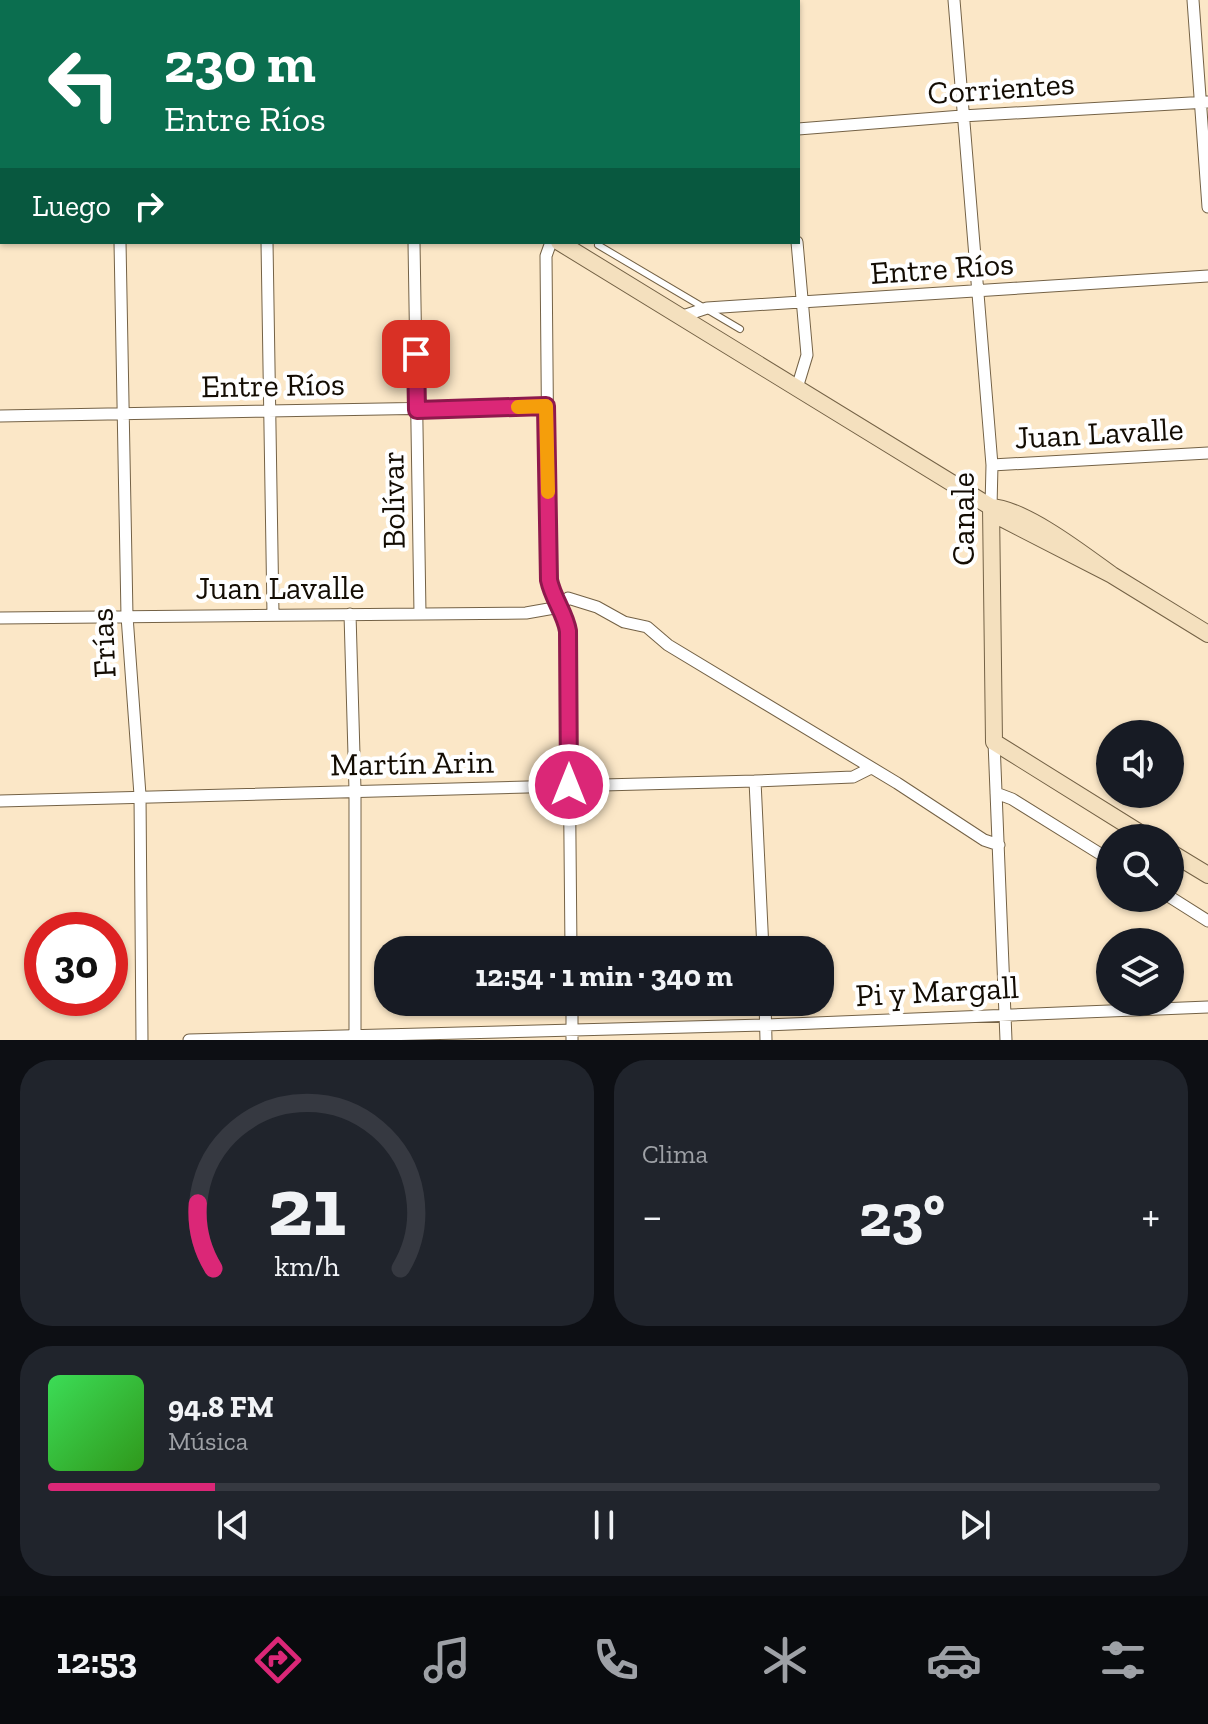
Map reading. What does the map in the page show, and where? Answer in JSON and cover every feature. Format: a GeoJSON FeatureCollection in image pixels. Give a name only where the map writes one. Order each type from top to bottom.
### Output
{"type":"FeatureCollection","features":[{"type":"Feature","properties":{"kind":"main road"},"geometry":{"type":"LineString","coordinates":[[562,244],[991,507],[1001,518],[1112,575],[1208,634]]}},
{"type":"Feature","properties":{"kind":"main road","name":"Canale"},"geometry":{"type":"LineString","coordinates":[[991,507],[994,742]]}},
{"type":"Feature","properties":{"kind":"main road"},"geometry":{"type":"LineString","coordinates":[[994,742],[1126,824]]}},
{"type":"Feature","properties":{"kind":"main road"},"geometry":{"type":"LineString","coordinates":[[1184,860],[1208,875]]}},
{"type":"Feature","properties":{"kind":"street","name":"Canale"},"geometry":{"type":"LineString","coordinates":[[954,0],[992,465],[991,507]]}},
{"type":"Feature","properties":{"kind":"street"},"geometry":{"type":"LineString","coordinates":[[1193,0],[1204,102],[1208,207]]}},
{"type":"Feature","properties":{"kind":"street","name":"Corrientes"},"geometry":{"type":"LineString","coordinates":[[800,129],[1204,102]]}},
{"type":"Feature","properties":{"kind":"street","name":"Frías"},"geometry":{"type":"LineString","coordinates":[[120,244],[127,616],[140,795],[142,1040]]}},
{"type":"Feature","properties":{"kind":"street"},"geometry":{"type":"LineString","coordinates":[[267,244],[273,614]]}},
{"type":"Feature","properties":{"kind":"street","name":"Bolívar"},"geometry":{"type":"LineString","coordinates":[[414,244],[420,613]]}},
{"type":"Feature","properties":{"kind":"street"},"geometry":{"type":"LineString","coordinates":[[550,244],[546,256],[549,580],[553,598],[560,607],[568,631],[571,936]]}},
{"type":"Feature","properties":{"kind":"street"},"geometry":{"type":"LineString","coordinates":[[797,244],[807,355],[797,388]]}},
{"type":"Feature","properties":{"kind":"street","name":"Entre Ríos"},"geometry":{"type":"LineString","coordinates":[[680,317],[705,309],[1208,276]]}},
{"type":"Feature","properties":{"kind":"street","name":"Entre Ríos"},"geometry":{"type":"LineString","coordinates":[[0,416],[546,406]]}},
{"type":"Feature","properties":{"kind":"street","name":"Juan Lavalle"},"geometry":{"type":"LineString","coordinates":[[992,465],[1208,453]]}},
{"type":"Feature","properties":{"kind":"street","name":"Juan Lavalle"},"geometry":{"type":"LineString","coordinates":[[0,618],[526,613],[560,607],[568,598],[573,598],[624,622],[647,627],[668,645],[871,768]]}},
{"type":"Feature","properties":{"kind":"street"},"geometry":{"type":"LineString","coordinates":[[350,614],[355,790],[355,1037]]}},
{"type":"Feature","properties":{"kind":"street","name":"Canale"},"geometry":{"type":"LineString","coordinates":[[994,742],[1006,1040]]}},
{"type":"Feature","properties":{"kind":"street"},"geometry":{"type":"LineString","coordinates":[[871,768],[984,840],[999,845]]}},
{"type":"Feature","properties":{"kind":"street","name":"Martín Arin"},"geometry":{"type":"LineString","coordinates":[[0,801],[755,781],[853,777],[871,768]]}},
{"type":"Feature","properties":{"kind":"street"},"geometry":{"type":"LineString","coordinates":[[755,781],[762,936]]}},
{"type":"Feature","properties":{"kind":"street"},"geometry":{"type":"LineString","coordinates":[[996,793],[1012,799],[1096,851]]}},
{"type":"Feature","properties":{"kind":"street"},"geometry":{"type":"LineString","coordinates":[[1184,906],[1208,921]]}},
{"type":"Feature","properties":{"kind":"street","name":"Pi y Margall"},"geometry":{"type":"LineString","coordinates":[[189,1040],[572,1034],[1208,1007]]}},
{"type":"Feature","properties":{"kind":"street"},"geometry":{"type":"LineString","coordinates":[[766,1016],[766,1040]]}},
{"type":"Feature","properties":{"kind":"lane"},"geometry":{"type":"LineString","coordinates":[[598,245],[740,329]]}},
{"type":"Feature","properties":{"kind":"slow traffic"},"geometry":{"type":"LineString","coordinates":[[518,407],[546,406],[548,492]]}},
{"type":"Feature","properties":{"kind":"route"},"geometry":{"type":"LineString","coordinates":[[416,354],[417,410],[546,406],[549,580],[553,598],[567,622],[568,631],[569,785]]}}]}
